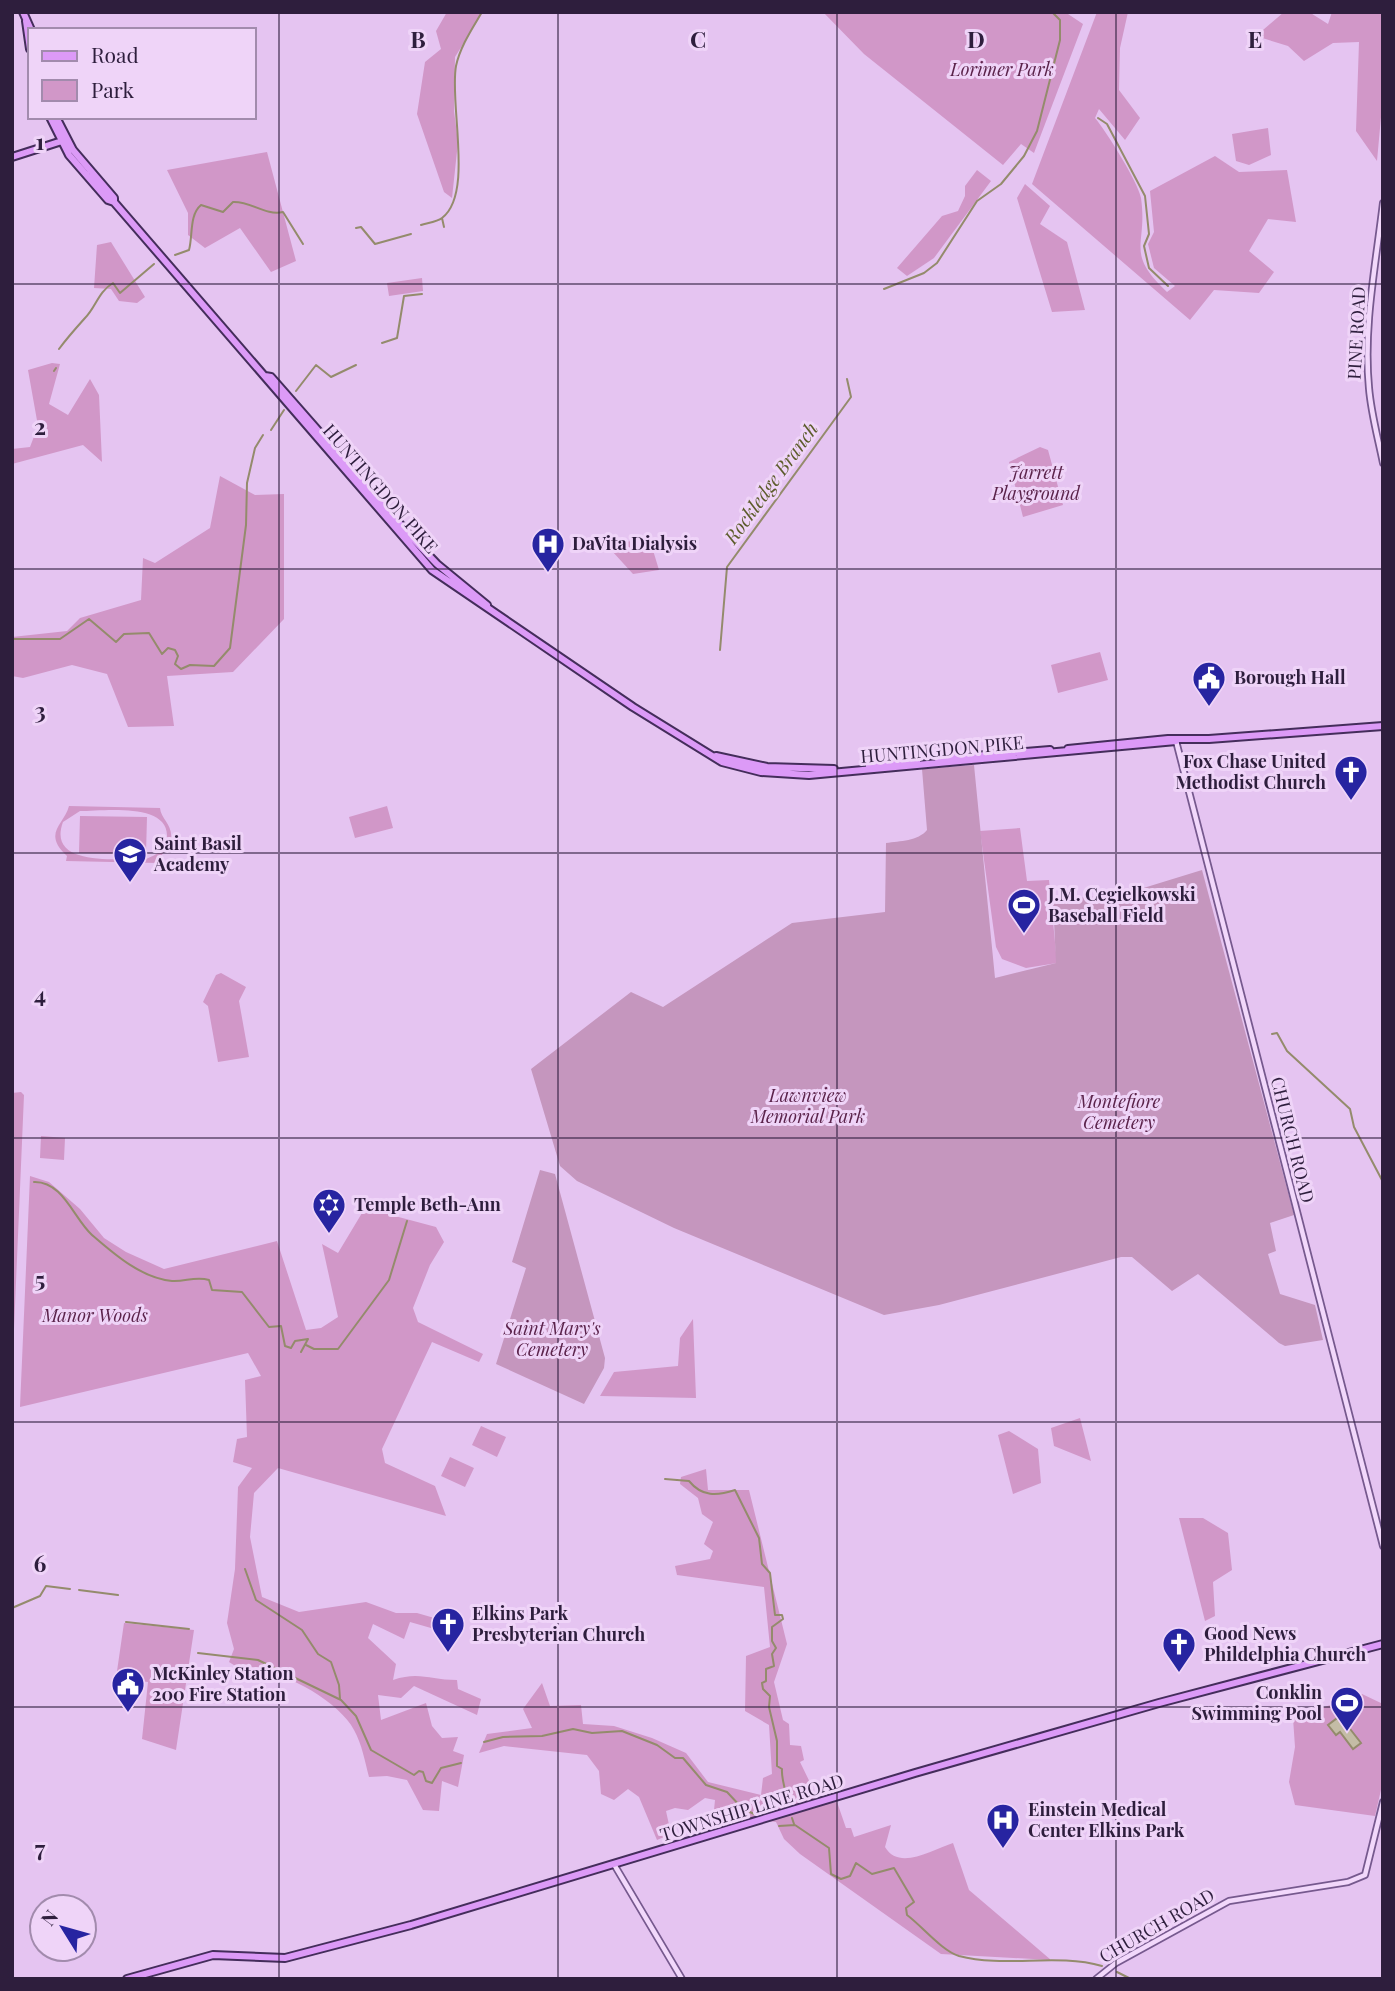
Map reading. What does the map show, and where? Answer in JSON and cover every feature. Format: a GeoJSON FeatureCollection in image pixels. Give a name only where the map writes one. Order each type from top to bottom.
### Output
{"type":"FeatureCollection","features":[{"type":"Feature","properties":{"kind":"main road"},"geometry":{"type":"LineString","coordinates":[[23,12],[28,35]]}},
{"type":"Feature","properties":{"kind":"main road"},"geometry":{"type":"LineString","coordinates":[[26,21],[30,28]]}},
{"type":"Feature","properties":{"kind":"main road","name":"HUNTINGDON PIKE"},"geometry":{"type":"LineString","coordinates":[[51,119],[64,141],[114,198],[114,202],[432,570],[634,707],[728,764],[752,771],[809,775],[1167,744],[1176,741],[1383,726]]}},
{"type":"Feature","properties":{"kind":"main road","name":"HUNTINGDON PIKE"},"geometry":{"type":"LineString","coordinates":[[57,119],[64,141]]}},
{"type":"Feature","properties":{"kind":"main road"},"geometry":{"type":"LineString","coordinates":[[12,157],[64,141]]}},
{"type":"Feature","properties":{"kind":"main road","name":"TOWNSHIP LINE ROAD"},"geometry":{"type":"LineString","coordinates":[[127,1979],[213,1955],[285,1958],[615,1866],[937,1767],[1383,1644]]}},
{"type":"Feature","properties":{"kind":"street","name":"PINE ROAD"},"geometry":{"type":"LineString","coordinates":[[1383,203],[1370,301],[1368,369],[1370,399],[1383,463]]}},
{"type":"Feature","properties":{"kind":"street","name":"CHURCH ROAD"},"geometry":{"type":"LineString","coordinates":[[1176,741],[1383,1546]]}},
{"type":"Feature","properties":{"kind":"street","name":"CHURCH ROAD"},"geometry":{"type":"LineString","coordinates":[[1096,1979],[1116,1963],[1230,1901],[1349,1882],[1365,1875],[1383,1802]]}},
{"type":"Feature","properties":{"kind":"street"},"geometry":{"type":"LineString","coordinates":[[615,1866],[682,1979]]}},
{"type":"Feature","properties":{"kind":"green space"},"geometry":{"type":"Polygon","coordinates":[[[447,12],[483,12],[455,57],[454,111],[458,142],[452,198],[444,192],[417,114],[425,62],[441,49],[436,31],[447,12]]]}},
{"type":"Feature","properties":{"kind":"green space","name":"Lorimer Park"},"geometry":{"type":"Polygon","coordinates":[[[823,12],[1065,12],[1083,24],[1034,153],[1021,144],[1003,165],[864,54],[823,12]]]}},
{"type":"Feature","properties":{"kind":"green space"},"geometry":{"type":"Polygon","coordinates":[[[1097,12],[1128,12],[1120,48],[1119,90],[1140,118],[1125,140],[1099,109],[1095,118],[1121,157],[1139,191],[1142,257],[1146,267],[1167,292],[1175,286],[1154,268],[1148,244],[1154,232],[1150,191],[1215,156],[1239,172],[1287,170],[1296,222],[1268,219],[1249,251],[1274,272],[1259,293],[1214,290],[1190,320],[1032,184],[1097,12]]]}},
{"type":"Feature","properties":{"kind":"green space"},"geometry":{"type":"Polygon","coordinates":[[[1284,12],[1309,12],[1328,24],[1332,12],[1381,12],[1383,95],[1377,161],[1356,131],[1359,42],[1333,43],[1304,61],[1288,46],[1256,36],[1284,12]]]}},
{"type":"Feature","properties":{"kind":"green space"},"geometry":{"type":"Polygon","coordinates":[[[1268,128],[1271,155],[1249,165],[1236,161],[1232,134],[1268,128]]]}},
{"type":"Feature","properties":{"kind":"green space"},"geometry":{"type":"Polygon","coordinates":[[[267,152],[296,261],[271,272],[240,228],[205,248],[188,235],[188,213],[167,170],[267,152]]]}},
{"type":"Feature","properties":{"kind":"green space"},"geometry":{"type":"Polygon","coordinates":[[[977,170],[991,181],[934,258],[907,276],[897,268],[942,216],[958,211],[965,196],[965,186],[977,170]]]}},
{"type":"Feature","properties":{"kind":"green space"},"geometry":{"type":"Polygon","coordinates":[[[1025,184],[1050,206],[1040,224],[1067,242],[1085,310],[1052,312],[1017,198],[1025,184]]]}},
{"type":"Feature","properties":{"kind":"green space"},"geometry":{"type":"Polygon","coordinates":[[[111,242],[145,297],[137,303],[119,301],[111,289],[94,288],[97,245],[111,242]]]}},
{"type":"Feature","properties":{"kind":"green space"},"geometry":{"type":"Polygon","coordinates":[[[422,278],[423,291],[389,296],[387,283],[422,278]]]}},
{"type":"Feature","properties":{"kind":"green space"},"geometry":{"type":"Polygon","coordinates":[[[52,363],[60,364],[49,404],[68,415],[90,379],[99,395],[102,462],[83,445],[12,464],[12,449],[30,447],[38,426],[28,370],[52,363]]]}},
{"type":"Feature","properties":{"kind":"green space","name":"Jarrett Playground"},"geometry":{"type":"Polygon","coordinates":[[[1040,447],[1048,450],[1063,505],[1023,517],[1009,462],[1040,447]]]}},
{"type":"Feature","properties":{"kind":"green space"},"geometry":{"type":"Polygon","coordinates":[[[220,476],[255,495],[284,494],[284,619],[233,672],[167,676],[174,726],[128,727],[107,674],[72,665],[23,678],[12,676],[12,637],[67,631],[80,618],[141,600],[143,558],[155,563],[210,528],[220,476]]]}},
{"type":"Feature","properties":{"kind":"green space"},"geometry":{"type":"Polygon","coordinates":[[[605,537],[622,543],[649,537],[659,570],[633,574],[612,551],[605,537]]]}},
{"type":"Feature","properties":{"kind":"green space"},"geometry":{"type":"Polygon","coordinates":[[[1100,652],[1108,680],[1058,693],[1051,665],[1100,652]]]}},
{"type":"Feature","properties":{"kind":"green space"},"geometry":{"type":"Polygon","coordinates":[[[974,765],[995,978],[1056,963],[1053,900],[1124,894],[1202,870],[1294,1215],[1270,1223],[1276,1251],[1268,1254],[1280,1294],[1315,1305],[1323,1340],[1285,1346],[1198,1274],[1172,1291],[1132,1257],[1121,1257],[939,1305],[884,1315],[674,1228],[577,1181],[560,1166],[531,1069],[631,992],[663,1007],[792,923],[885,912],[886,843],[914,838],[927,830],[922,769],[974,765]]]}},
{"type":"Feature","properties":{"kind":"green space"},"geometry":{"type":"Polygon","coordinates":[[[69,806],[160,808],[170,830],[170,843],[158,863],[66,861],[67,856],[56,841],[55,835],[69,806]],[[117,810],[80,811],[63,822],[61,837],[65,847],[75,854],[104,859],[146,859],[157,853],[165,844],[167,836],[164,825],[146,813],[117,810]]]}},
{"type":"Feature","properties":{"kind":"green space"},"geometry":{"type":"Polygon","coordinates":[[[387,806],[393,828],[355,838],[349,817],[387,806]]]}},
{"type":"Feature","properties":{"kind":"green space"},"geometry":{"type":"Polygon","coordinates":[[[80,816],[147,817],[146,854],[79,853],[80,816]]]}},
{"type":"Feature","properties":{"kind":"green space"},"geometry":{"type":"Polygon","coordinates":[[[1020,828],[1027,881],[1049,880],[1057,963],[1026,968],[1002,959],[996,947],[980,831],[1020,828]]]}},
{"type":"Feature","properties":{"kind":"green space"},"geometry":{"type":"Polygon","coordinates":[[[221,973],[246,987],[239,1001],[249,1057],[218,1062],[208,1006],[203,1002],[216,975],[221,973]]]}},
{"type":"Feature","properties":{"kind":"green space"},"geometry":{"type":"Polygon","coordinates":[[[21,1092],[24,1095],[12,1376],[12,1093],[21,1092]]]}},
{"type":"Feature","properties":{"kind":"green space"},"geometry":{"type":"Polygon","coordinates":[[[41,1136],[65,1138],[64,1160],[40,1158],[41,1136]]]}},
{"type":"Feature","properties":{"kind":"green space","name":"Saint Mary's Cemetery"},"geometry":{"type":"Polygon","coordinates":[[[540,1170],[555,1174],[605,1358],[604,1368],[584,1404],[496,1364],[526,1268],[512,1262],[540,1170]]]}},
{"type":"Feature","properties":{"kind":"green space","name":"Manor Woods"},"geometry":{"type":"Polygon","coordinates":[[[30,1176],[49,1182],[80,1209],[104,1238],[126,1252],[164,1269],[277,1241],[306,1330],[321,1328],[338,1317],[322,1244],[338,1253],[365,1208],[436,1227],[444,1242],[430,1265],[413,1308],[418,1322],[483,1354],[479,1362],[432,1342],[382,1449],[385,1463],[435,1486],[446,1516],[278,1468],[254,1493],[250,1537],[262,1597],[299,1612],[366,1602],[396,1613],[417,1613],[462,1626],[459,1636],[410,1622],[404,1639],[373,1624],[368,1638],[396,1664],[393,1680],[418,1676],[457,1680],[458,1689],[481,1699],[477,1715],[414,1686],[401,1698],[378,1695],[381,1720],[426,1703],[432,1726],[442,1738],[458,1737],[453,1751],[464,1755],[458,1787],[442,1781],[439,1811],[423,1810],[407,1780],[387,1776],[369,1777],[354,1730],[335,1708],[321,1697],[290,1680],[258,1671],[245,1672],[229,1662],[234,1649],[227,1623],[235,1569],[238,1487],[252,1468],[233,1462],[237,1439],[247,1437],[245,1380],[261,1376],[248,1353],[20,1407],[30,1176]]]}},
{"type":"Feature","properties":{"kind":"green space"},"geometry":{"type":"Polygon","coordinates":[[[693,1319],[696,1398],[600,1396],[614,1372],[678,1366],[680,1338],[693,1319]]]}},
{"type":"Feature","properties":{"kind":"green space"},"geometry":{"type":"Polygon","coordinates":[[[1080,1418],[1091,1461],[1054,1446],[1051,1428],[1080,1418]]]}},
{"type":"Feature","properties":{"kind":"green space"},"geometry":{"type":"Polygon","coordinates":[[[481,1426],[506,1437],[497,1457],[472,1445],[481,1426]]]}},
{"type":"Feature","properties":{"kind":"green space"},"geometry":{"type":"Polygon","coordinates":[[[1009,1431],[1038,1449],[1041,1483],[1013,1494],[998,1435],[1009,1431]]]}},
{"type":"Feature","properties":{"kind":"green space"},"geometry":{"type":"Polygon","coordinates":[[[450,1457],[474,1468],[465,1487],[441,1476],[450,1457]]]}},
{"type":"Feature","properties":{"kind":"green space"},"geometry":{"type":"Polygon","coordinates":[[[706,1469],[708,1490],[749,1490],[787,1644],[774,1682],[783,1720],[789,1724],[790,1745],[801,1746],[804,1760],[800,1762],[821,1805],[837,1802],[846,1828],[851,1828],[854,1837],[891,1825],[885,1847],[891,1854],[899,1857],[916,1857],[953,1843],[969,1890],[1051,1960],[941,1954],[800,1854],[784,1839],[776,1822],[745,1818],[735,1806],[729,1816],[721,1817],[714,1810],[715,1800],[705,1798],[688,1810],[675,1808],[666,1811],[671,1834],[657,1840],[639,1797],[628,1789],[614,1800],[601,1794],[599,1771],[587,1755],[504,1746],[479,1753],[487,1734],[532,1728],[523,1709],[542,1683],[550,1706],[581,1705],[583,1724],[614,1726],[652,1738],[686,1753],[708,1782],[761,1795],[763,1778],[772,1774],[769,1725],[745,1711],[746,1656],[770,1647],[764,1587],[677,1575],[675,1566],[710,1559],[713,1551],[704,1544],[713,1522],[702,1514],[698,1498],[680,1484],[681,1477],[706,1469]]]}},
{"type":"Feature","properties":{"kind":"green space"},"geometry":{"type":"Polygon","coordinates":[[[1179,1518],[1203,1518],[1228,1533],[1232,1570],[1213,1582],[1215,1616],[1205,1621],[1179,1518]]]}},
{"type":"Feature","properties":{"kind":"green space"},"geometry":{"type":"Polygon","coordinates":[[[124,1623],[194,1630],[176,1750],[142,1739],[148,1682],[116,1678],[124,1623]]]}},
{"type":"Feature","properties":{"kind":"green space"},"geometry":{"type":"Polygon","coordinates":[[[1362,1694],[1383,1704],[1383,1781],[1375,1816],[1295,1805],[1289,1782],[1295,1747],[1293,1718],[1362,1694]]]}},
{"type":"Feature","properties":{"kind":"shaded area","name":"Conklin Swimming Pool"},"geometry":{"type":"Polygon","coordinates":[[[1340,1716],[1361,1743],[1353,1749],[1340,1732],[1336,1735],[1328,1725],[1340,1716]]]}},
{"type":"Feature","properties":{"kind":"waterway"},"geometry":{"type":"LineString","coordinates":[[421,225],[442,218],[452,206],[457,189],[459,169],[456,66],[463,45],[482,12]]}},
{"type":"Feature","properties":{"kind":"waterway","name":"Rockledge Branch"},"geometry":{"type":"LineString","coordinates":[[884,289],[924,273],[937,263],[977,201],[1001,184],[1024,156],[1037,131],[1060,40],[1060,20],[1052,12]]}},
{"type":"Feature","properties":{"kind":"waterway"},"geometry":{"type":"LineString","coordinates":[[1098,118],[1107,124],[1145,196],[1149,234],[1144,246],[1149,268],[1168,286]]}},
{"type":"Feature","properties":{"kind":"waterway"},"geometry":{"type":"LineString","coordinates":[[175,255],[189,250],[193,220],[201,205],[223,212],[233,202],[270,212],[283,212],[303,244]]}},
{"type":"Feature","properties":{"kind":"waterway"},"geometry":{"type":"LineString","coordinates":[[442,218],[444,227]]}},
{"type":"Feature","properties":{"kind":"waterway"},"geometry":{"type":"LineString","coordinates":[[356,228],[361,227],[375,244],[411,234]]}},
{"type":"Feature","properties":{"kind":"waterway"},"geometry":{"type":"LineString","coordinates":[[59,349],[108,287],[113,283],[120,293],[154,264]]}},
{"type":"Feature","properties":{"kind":"waterway"},"geometry":{"type":"LineString","coordinates":[[382,343],[397,338],[404,296],[422,294]]}},
{"type":"Feature","properties":{"kind":"waterway"},"geometry":{"type":"LineString","coordinates":[[296,391],[316,365],[331,377],[356,365]]}},
{"type":"Feature","properties":{"kind":"waterway","name":"Rockledge Branch"},"geometry":{"type":"LineString","coordinates":[[720,650],[727,567],[851,397],[847,379]]}},
{"type":"Feature","properties":{"kind":"waterway"},"geometry":{"type":"LineString","coordinates":[[271,430],[284,410]]}},
{"type":"Feature","properties":{"kind":"waterway"},"geometry":{"type":"LineString","coordinates":[[12,639],[60,639],[89,619],[116,642],[124,634],[149,633],[162,654],[168,648],[175,650],[178,656],[175,664],[181,669],[190,665],[214,666],[230,648],[246,525],[247,483],[255,448],[263,435]]}},
{"type":"Feature","properties":{"kind":"waterway"},"geometry":{"type":"LineString","coordinates":[[1272,1034],[1277,1033],[1287,1051],[1350,1109],[1354,1127],[1383,1182]]}},
{"type":"Feature","properties":{"kind":"waterway"},"geometry":{"type":"LineString","coordinates":[[34,1182],[53,1188],[92,1235],[139,1270],[172,1281],[209,1280],[212,1290],[242,1292],[269,1327],[281,1326],[285,1346],[291,1348],[295,1341],[308,1339],[301,1352]]}},
{"type":"Feature","properties":{"kind":"waterway"},"geometry":{"type":"LineString","coordinates":[[306,1345],[314,1349],[338,1349],[389,1280],[407,1221]]}},
{"type":"Feature","properties":{"kind":"waterway"},"geometry":{"type":"LineString","coordinates":[[665,1479],[689,1481],[699,1490],[710,1494],[735,1490],[759,1538],[762,1564],[770,1573],[775,1615],[782,1615],[783,1619],[772,1627],[772,1641],[776,1648],[772,1654],[774,1666],[766,1669],[766,1681],[762,1683],[763,1689],[770,1696],[769,1707],[777,1741],[777,1766],[782,1769],[786,1803]]}},
{"type":"Feature","properties":{"kind":"waterway"},"geometry":{"type":"LineString","coordinates":[[245,1569],[256,1600],[302,1630],[318,1654],[331,1662],[339,1685],[340,1699]]}},
{"type":"Feature","properties":{"kind":"waterway"},"geometry":{"type":"LineString","coordinates":[[12,1608],[40,1596],[46,1586],[70,1589]]}},
{"type":"Feature","properties":{"kind":"waterway"},"geometry":{"type":"LineString","coordinates":[[79,1590],[118,1595]]}},
{"type":"Feature","properties":{"kind":"waterway"},"geometry":{"type":"LineString","coordinates":[[126,1622],[189,1629]]}},
{"type":"Feature","properties":{"kind":"waterway"},"geometry":{"type":"LineString","coordinates":[[198,1653],[258,1660],[341,1700],[356,1716],[371,1750],[414,1775],[419,1771],[423,1772],[426,1781],[432,1783],[441,1768],[461,1763]]}},
{"type":"Feature","properties":{"kind":"waterway"},"geometry":{"type":"LineString","coordinates":[[484,1742],[503,1737],[542,1736],[573,1729],[592,1733],[622,1731],[657,1745],[675,1758],[683,1758],[706,1785],[727,1792],[742,1808],[756,1815]]}},
{"type":"Feature","properties":{"kind":"waterway"},"geometry":{"type":"LineString","coordinates":[[792,1818],[794,1824]]}},
{"type":"Feature","properties":{"kind":"waterway"},"geometry":{"type":"LineString","coordinates":[[779,1826],[795,1825],[829,1848],[831,1874],[841,1879],[850,1876],[856,1863],[872,1874],[894,1868],[914,1902],[906,1908],[907,1915],[952,1953],[994,1961],[1067,1961],[1102,1966]]}},
{"type":"Feature","properties":{"kind":"waterway"},"geometry":{"type":"LineString","coordinates":[[1117,1972],[1131,1979]]}},
{"type":"Feature","properties":{"kind":"place","name":"DaVita Dialysis"},"geometry":{"type":"Point","coordinates":[548,574]}},
{"type":"Feature","properties":{"kind":"place","name":"Borough Hall"},"geometry":{"type":"Point","coordinates":[1209,708]}},
{"type":"Feature","properties":{"kind":"place","name":"Fox Chase United Methodist Church"},"geometry":{"type":"Point","coordinates":[1351,802]}},
{"type":"Feature","properties":{"kind":"place","name":"Saint Basil Academy"},"geometry":{"type":"Point","coordinates":[130,884]}},
{"type":"Feature","properties":{"kind":"place","name":"J.M. Cegielkowski Baseball Field"},"geometry":{"type":"Point","coordinates":[1024,935]}},
{"type":"Feature","properties":{"kind":"place","name":"Temple Beth-Ann"},"geometry":{"type":"Point","coordinates":[329,1235]}},
{"type":"Feature","properties":{"kind":"place","name":"Elkins Park Presbyterian Church"},"geometry":{"type":"Point","coordinates":[448,1654]}},
{"type":"Feature","properties":{"kind":"place","name":"Good News Phildelphia Church"},"geometry":{"type":"Point","coordinates":[1179,1674]}},
{"type":"Feature","properties":{"kind":"place","name":"McKinley Station 200 Fire Station"},"geometry":{"type":"Point","coordinates":[128,1714]}},
{"type":"Feature","properties":{"kind":"place","name":"Conklin Swimming Pool"},"geometry":{"type":"Point","coordinates":[1347,1733]}},
{"type":"Feature","properties":{"kind":"place","name":"Einstein Medical Center Elkins Park"},"geometry":{"type":"Point","coordinates":[1003,1850]}},
{"type":"Feature","properties":{"kind":"park label","name":"Lawnview Memorial Park"},"geometry":{"type":"Point","coordinates":[808,1106]}},
{"type":"Feature","properties":{"kind":"park label","name":"Montefiore Cemetery"},"geometry":{"type":"Point","coordinates":[1119,1112]}}]}
